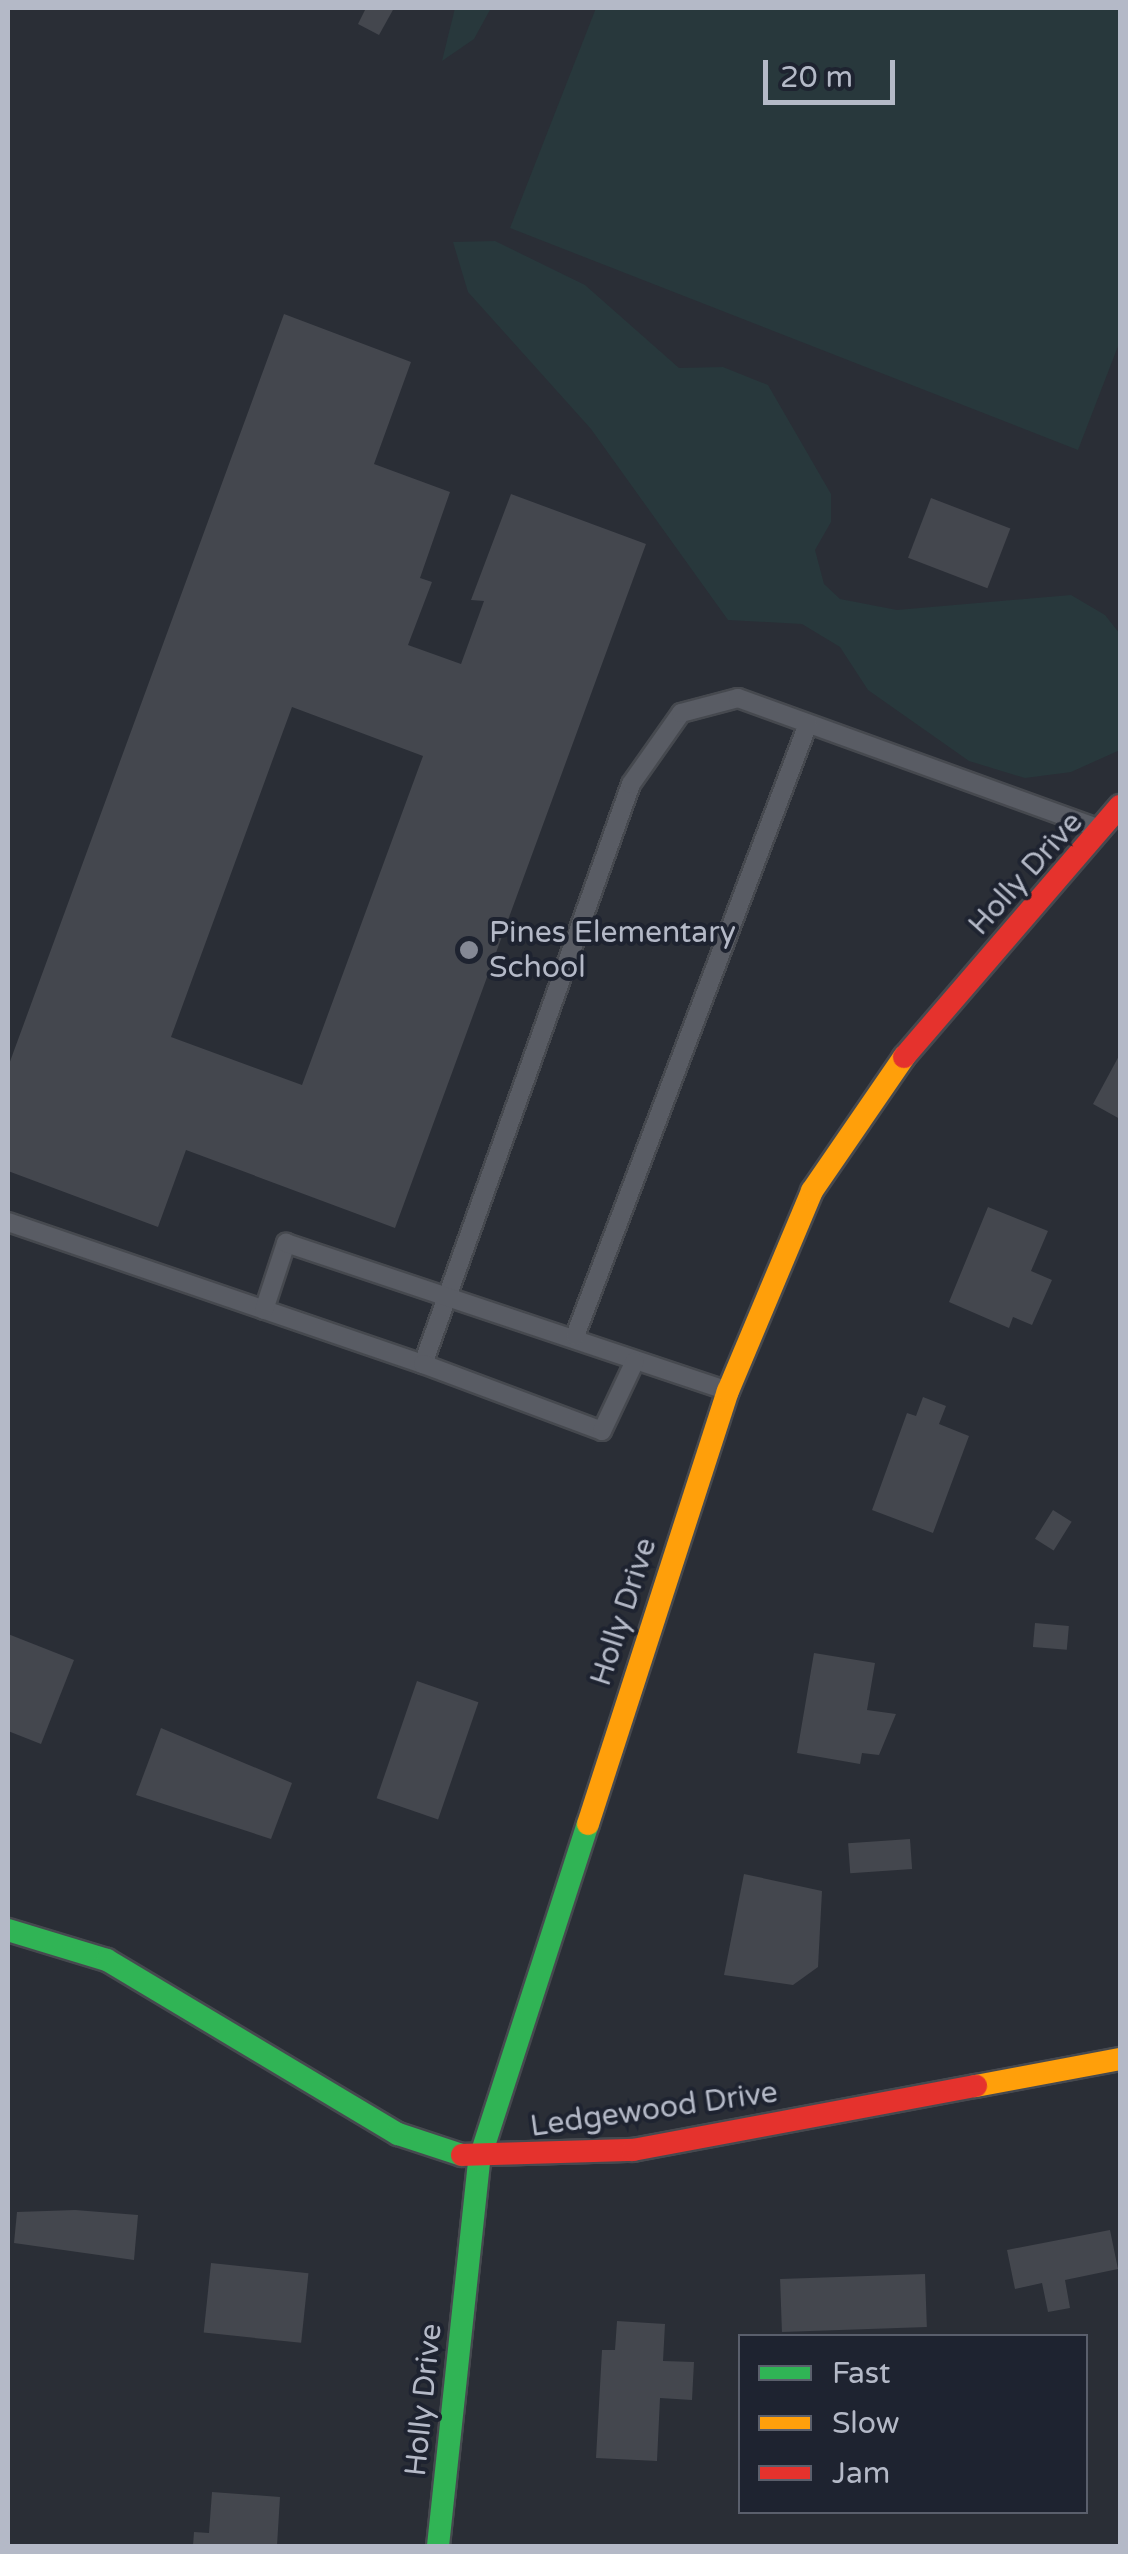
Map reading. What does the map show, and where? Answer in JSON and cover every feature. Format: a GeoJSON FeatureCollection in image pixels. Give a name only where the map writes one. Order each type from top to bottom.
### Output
{"type":"FeatureCollection","features":[{"type":"Feature","properties":{"kind":"street","name":"Holly Drive"},"geometry":{"type":"LineString","coordinates":[[438,2546],[479,2161],[728,1391],[812,1191],[912,1046],[1106,831],[1120,806]]}},
{"type":"Feature","properties":{"kind":"street","name":"Ledgewood Drive"},"geometry":{"type":"LineString","coordinates":[[8,1930],[107,1960],[398,2134],[479,2161],[634,2150],[1120,2059]]}},
{"type":"Feature","properties":{"kind":"lane"},"geometry":{"type":"LineString","coordinates":[[424,1364],[631,784],[680,713],[738,698],[1106,831]]}},
{"type":"Feature","properties":{"kind":"lane"},"geometry":{"type":"LineString","coordinates":[[575,1336],[808,724]]}},
{"type":"Feature","properties":{"kind":"lane"},"geometry":{"type":"LineString","coordinates":[[8,1222],[424,1364],[602,1431],[634,1360]]}},
{"type":"Feature","properties":{"kind":"lane"},"geometry":{"type":"LineString","coordinates":[[264,1310],[286,1243],[575,1336],[728,1391]]}},
{"type":"Feature","properties":{"kind":"shaded area"},"geometry":{"type":"Polygon","coordinates":[[[455,8],[491,8],[474,39],[442,61],[455,8]]]}},
{"type":"Feature","properties":{"kind":"shaded area"},"geometry":{"type":"Polygon","coordinates":[[[596,8],[1120,8],[1120,341],[1078,450],[510,228],[596,8]]]}},
{"type":"Feature","properties":{"kind":"shaded area"},"geometry":{"type":"Polygon","coordinates":[[[495,241],[585,285],[679,368],[723,367],[768,385],[831,494],[831,522],[815,550],[824,584],[840,599],[897,610],[1071,595],[1105,615],[1120,634],[1120,750],[1071,772],[1025,778],[969,761],[868,690],[840,647],[802,624],[728,620],[591,429],[468,292],[453,242],[495,241]]]}},
{"type":"Feature","properties":{"kind":"building"},"geometry":{"type":"Polygon","coordinates":[[[366,8],[394,8],[379,35],[358,24],[366,8]]]}},
{"type":"Feature","properties":{"kind":"building"},"geometry":{"type":"Polygon","coordinates":[[[284,314],[411,362],[374,464],[450,492],[420,578],[432,582],[408,645],[461,664],[484,601],[471,600],[511,494],[646,544],[395,1228],[186,1150],[158,1227],[8,1171],[8,1067],[284,314]],[[292,707],[171,1037],[302,1085],[423,756],[292,707]]]}},
{"type":"Feature","properties":{"kind":"building"},"geometry":{"type":"Polygon","coordinates":[[[931,498],[1010,528],[987,588],[908,558],[931,498]]]}},
{"type":"Feature","properties":{"kind":"building"},"geometry":{"type":"Polygon","coordinates":[[[1120,1054],[1120,1119],[1093,1104],[1120,1054]]]}},
{"type":"Feature","properties":{"kind":"building"},"geometry":{"type":"Polygon","coordinates":[[[988,1207],[1048,1231],[1031,1271],[1052,1280],[1032,1325],[1013,1317],[1009,1328],[949,1302],[988,1207]]]}},
{"type":"Feature","properties":{"kind":"building"},"geometry":{"type":"Polygon","coordinates":[[[923,1397],[946,1406],[939,1424],[969,1436],[933,1533],[872,1510],[907,1413],[916,1416],[923,1397]]]}},
{"type":"Feature","properties":{"kind":"building"},"geometry":{"type":"Polygon","coordinates":[[[1053,1510],[1072,1522],[1054,1550],[1035,1539],[1053,1510]]]}},
{"type":"Feature","properties":{"kind":"building"},"geometry":{"type":"Polygon","coordinates":[[[1035,1623],[1069,1626],[1067,1650],[1033,1647],[1035,1623]]]}},
{"type":"Feature","properties":{"kind":"building"},"geometry":{"type":"Polygon","coordinates":[[[8,1634],[74,1660],[41,1744],[8,1731],[8,1634]]]}},
{"type":"Feature","properties":{"kind":"building"},"geometry":{"type":"Polygon","coordinates":[[[814,1653],[875,1663],[867,1710],[896,1714],[879,1755],[862,1753],[860,1764],[797,1753],[814,1653]]]}},
{"type":"Feature","properties":{"kind":"building"},"geometry":{"type":"Polygon","coordinates":[[[417,1681],[478,1702],[438,1819],[377,1798],[417,1681]]]}},
{"type":"Feature","properties":{"kind":"building"},"geometry":{"type":"Polygon","coordinates":[[[161,1728],[292,1783],[271,1839],[136,1795],[161,1728]]]}},
{"type":"Feature","properties":{"kind":"building"},"geometry":{"type":"Polygon","coordinates":[[[910,1839],[912,1869],[850,1873],[848,1843],[910,1839]]]}},
{"type":"Feature","properties":{"kind":"building"},"geometry":{"type":"Polygon","coordinates":[[[744,1874],[822,1891],[818,1967],[793,1985],[724,1975],[744,1874]]]}},
{"type":"Feature","properties":{"kind":"building"},"geometry":{"type":"Polygon","coordinates":[[[75,2210],[138,2215],[134,2260],[14,2243],[17,2212],[75,2210]]]}},
{"type":"Feature","properties":{"kind":"building"},"geometry":{"type":"Polygon","coordinates":[[[1110,2230],[1118,2269],[1065,2280],[1070,2308],[1048,2312],[1042,2283],[1015,2289],[1007,2250],[1110,2230]]]}},
{"type":"Feature","properties":{"kind":"building"},"geometry":{"type":"Polygon","coordinates":[[[211,2263],[308,2273],[301,2343],[204,2333],[211,2263]]]}},
{"type":"Feature","properties":{"kind":"building"},"geometry":{"type":"Polygon","coordinates":[[[925,2274],[927,2327],[782,2332],[780,2279],[925,2274]]]}},
{"type":"Feature","properties":{"kind":"building"},"geometry":{"type":"Polygon","coordinates":[[[617,2321],[665,2324],[663,2361],[694,2362],[692,2400],[660,2398],[657,2461],[596,2458],[602,2350],[615,2350],[617,2321]]]}},
{"type":"Feature","properties":{"kind":"building"},"geometry":{"type":"Polygon","coordinates":[[[212,2492],[280,2497],[277,2546],[193,2546],[194,2532],[209,2533],[212,2492]]]}},
{"type":"Feature","properties":{"kind":"traffic: fast"},"geometry":{"type":"LineString","coordinates":[[438,2546],[479,2161],[588,1824]]}},
{"type":"Feature","properties":{"kind":"traffic: fast"},"geometry":{"type":"LineString","coordinates":[[8,1930],[107,1960],[398,2134],[462,2155]]}},
{"type":"Feature","properties":{"kind":"traffic: slow"},"geometry":{"type":"LineString","coordinates":[[588,1824],[728,1391],[812,1191],[904,1057]]}},
{"type":"Feature","properties":{"kind":"traffic: slow"},"geometry":{"type":"LineString","coordinates":[[976,2086],[1120,2059]]}},
{"type":"Feature","properties":{"kind":"traffic: jam"},"geometry":{"type":"LineString","coordinates":[[904,1057],[1120,806]]}},
{"type":"Feature","properties":{"kind":"traffic: jam"},"geometry":{"type":"LineString","coordinates":[[462,2155],[633,2150],[976,2086]]}},
{"type":"Feature","properties":{"kind":"place","name":"Pines Elementary School"},"geometry":{"type":"Point","coordinates":[469,950]}}]}
